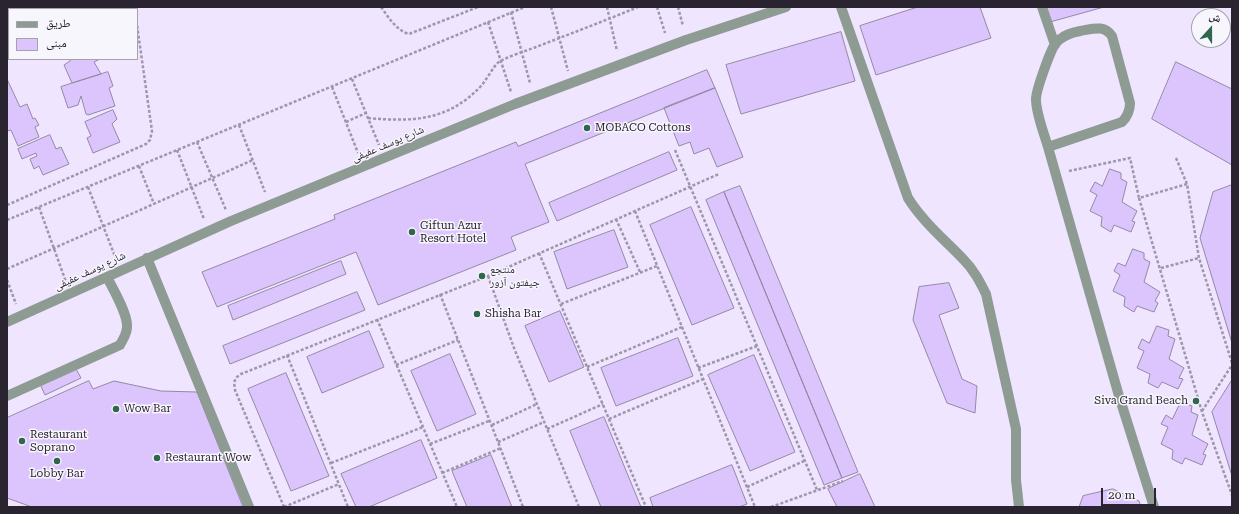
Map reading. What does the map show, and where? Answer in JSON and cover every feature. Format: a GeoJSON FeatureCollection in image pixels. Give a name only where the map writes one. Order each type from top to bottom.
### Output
{"type":"FeatureCollection","features":[{"type":"Feature","properties":{"kind":"street","name":"شارع يوسف عفيفى"},"geometry":{"type":"LineString","coordinates":[[7,322],[270,204],[364,167],[515,104],[669,46],[786,7]]}},
{"type":"Feature","properties":{"kind":"street"},"geometry":{"type":"LineString","coordinates":[[841,7],[908,198],[914,208],[965,261],[977,277],[986,294],[1016,429],[1016,480],[1019,507]]}},
{"type":"Feature","properties":{"kind":"street"},"geometry":{"type":"LineString","coordinates":[[1042,7],[1055,45]]}},
{"type":"Feature","properties":{"kind":"street"},"geometry":{"type":"LineString","coordinates":[[1048,147],[1122,122],[1128,116],[1130,103],[1112,36],[1109,31],[1103,28],[1068,34],[1060,38],[1055,45],[1038,88],[1036,99],[1038,112],[1119,396],[1154,507]]}},
{"type":"Feature","properties":{"kind":"street"},"geometry":{"type":"LineString","coordinates":[[147,258],[249,507]]}},
{"type":"Feature","properties":{"kind":"street"},"geometry":{"type":"LineString","coordinates":[[7,396],[120,345],[125,336],[127,327],[126,317],[107,277]]}},
{"type":"Feature","properties":{"kind":"path"},"geometry":{"type":"LineString","coordinates":[[381,7],[402,32],[409,34],[478,7]]}},
{"type":"Feature","properties":{"kind":"path"},"geometry":{"type":"LineString","coordinates":[[7,220],[525,7]]}},
{"type":"Feature","properties":{"kind":"path"},"geometry":{"type":"LineString","coordinates":[[551,7],[571,83]]}},
{"type":"Feature","properties":{"kind":"path"},"geometry":{"type":"LineString","coordinates":[[607,7],[620,65]]}},
{"type":"Feature","properties":{"kind":"path"},"geometry":{"type":"LineString","coordinates":[[368,118],[395,120],[417,119],[439,114],[454,108],[470,97],[482,85],[497,62],[638,7]]}},
{"type":"Feature","properties":{"kind":"path"},"geometry":{"type":"LineString","coordinates":[[657,7],[669,46]]}},
{"type":"Feature","properties":{"kind":"path"},"geometry":{"type":"LineString","coordinates":[[678,7],[686,40]]}},
{"type":"Feature","properties":{"kind":"path"},"geometry":{"type":"LineString","coordinates":[[511,12],[534,98]]}},
{"type":"Feature","properties":{"kind":"path"},"geometry":{"type":"LineString","coordinates":[[488,22],[515,104]]}},
{"type":"Feature","properties":{"kind":"path"},"geometry":{"type":"LineString","coordinates":[[7,205],[146,144],[150,140],[152,132],[138,32]]}},
{"type":"Feature","properties":{"kind":"path"},"geometry":{"type":"LineString","coordinates":[[352,79],[384,158]]}},
{"type":"Feature","properties":{"kind":"path"},"geometry":{"type":"LineString","coordinates":[[332,87],[364,167]]}},
{"type":"Feature","properties":{"kind":"path"},"geometry":{"type":"LineString","coordinates":[[346,122],[366,113]]}},
{"type":"Feature","properties":{"kind":"path"},"geometry":{"type":"LineString","coordinates":[[239,125],[270,204]]}},
{"type":"Feature","properties":{"kind":"path"},"geometry":{"type":"LineString","coordinates":[[197,142],[231,221]]}},
{"type":"Feature","properties":{"kind":"path"},"geometry":{"type":"LineString","coordinates":[[177,150],[209,231]]}},
{"type":"Feature","properties":{"kind":"path"},"geometry":{"type":"LineString","coordinates":[[675,150],[817,490]]}},
{"type":"Feature","properties":{"kind":"path"},"geometry":{"type":"LineString","coordinates":[[1071,178],[1069,170],[1130,158],[1139,198],[1161,268],[1202,412],[1232,495]]}},
{"type":"Feature","properties":{"kind":"path"},"geometry":{"type":"LineString","coordinates":[[1176,158],[1186,184],[1199,258],[1232,364],[1202,412]]}},
{"type":"Feature","properties":{"kind":"path"},"geometry":{"type":"LineString","coordinates":[[7,268],[253,160]]}},
{"type":"Feature","properties":{"kind":"path"},"geometry":{"type":"LineString","coordinates":[[139,166],[154,204]]}},
{"type":"Feature","properties":{"kind":"path"},"geometry":{"type":"LineString","coordinates":[[339,484],[284,507],[235,390],[234,382],[241,374],[488,276],[719,174]]}},
{"type":"Feature","properties":{"kind":"path"},"geometry":{"type":"LineString","coordinates":[[1139,198],[1186,184]]}},
{"type":"Feature","properties":{"kind":"path"},"geometry":{"type":"LineString","coordinates":[[88,187],[120,270]]}},
{"type":"Feature","properties":{"kind":"path"},"geometry":{"type":"LineString","coordinates":[[39,207],[70,294]]}},
{"type":"Feature","properties":{"kind":"path"},"geometry":{"type":"LineString","coordinates":[[635,211],[755,507]]}},
{"type":"Feature","properties":{"kind":"path"},"geometry":{"type":"LineString","coordinates":[[616,219],[640,272]]}},
{"type":"Feature","properties":{"kind":"path"},"geometry":{"type":"LineString","coordinates":[[539,253],[646,507]]}},
{"type":"Feature","properties":{"kind":"path"},"geometry":{"type":"LineString","coordinates":[[1161,268],[1199,258]]}},
{"type":"Feature","properties":{"kind":"path"},"geometry":{"type":"LineString","coordinates":[[561,304],[657,266]]}},
{"type":"Feature","properties":{"kind":"path"},"geometry":{"type":"LineString","coordinates":[[488,276],[514,348],[579,507]]}},
{"type":"Feature","properties":{"kind":"path"},"geometry":{"type":"LineString","coordinates":[[7,280],[21,316]]}},
{"type":"Feature","properties":{"kind":"path"},"geometry":{"type":"LineString","coordinates":[[440,294],[523,507]]}},
{"type":"Feature","properties":{"kind":"path"},"geometry":{"type":"LineString","coordinates":[[377,320],[457,507]]}},
{"type":"Feature","properties":{"kind":"path"},"geometry":{"type":"LineString","coordinates":[[587,367],[682,327]]}},
{"type":"Feature","properties":{"kind":"path"},"geometry":{"type":"LineString","coordinates":[[396,365],[458,340]]}},
{"type":"Feature","properties":{"kind":"path"},"geometry":{"type":"LineString","coordinates":[[698,368],[757,346]]}},
{"type":"Feature","properties":{"kind":"path"},"geometry":{"type":"LineString","coordinates":[[287,355],[348,507]]}},
{"type":"Feature","properties":{"kind":"path"},"geometry":{"type":"LineString","coordinates":[[609,419],[703,380]]}},
{"type":"Feature","properties":{"kind":"path"},"geometry":{"type":"LineString","coordinates":[[492,425],[537,404]]}},
{"type":"Feature","properties":{"kind":"path"},"geometry":{"type":"LineString","coordinates":[[547,429],[603,404]]}},
{"type":"Feature","properties":{"kind":"path"},"geometry":{"type":"LineString","coordinates":[[430,444],[489,421]]}},
{"type":"Feature","properties":{"kind":"path"},"geometry":{"type":"LineString","coordinates":[[498,442],[544,422]]}},
{"type":"Feature","properties":{"kind":"path"},"geometry":{"type":"LineString","coordinates":[[331,463],[423,427]]}},
{"type":"Feature","properties":{"kind":"path"},"geometry":{"type":"LineString","coordinates":[[442,473],[501,448]]}},
{"type":"Feature","properties":{"kind":"path"},"geometry":{"type":"LineString","coordinates":[[747,487],[804,461]]}},
{"type":"Feature","properties":{"kind":"path"},"geometry":{"type":"LineString","coordinates":[[770,507],[843,480]]}},
{"type":"Feature","properties":{"kind":"building"},"geometry":{"type":"Polygon","coordinates":[[[61,7],[94,8],[62,8],[61,7]]]}},
{"type":"Feature","properties":{"kind":"building"},"geometry":{"type":"Polygon","coordinates":[[[918,7],[980,7],[991,38],[876,75],[860,26],[918,7]]]}},
{"type":"Feature","properties":{"kind":"building"},"geometry":{"type":"Polygon","coordinates":[[[1046,7],[1104,7],[1050,22],[1046,7]]]}},
{"type":"Feature","properties":{"kind":"building"},"geometry":{"type":"Polygon","coordinates":[[[841,32],[855,81],[741,114],[726,65],[841,32]]]}},
{"type":"Feature","properties":{"kind":"building"},"geometry":{"type":"Polygon","coordinates":[[[98,60],[94,62],[101,74],[72,83],[64,65],[70,61],[98,60]]]}},
{"type":"Feature","properties":{"kind":"building"},"geometry":{"type":"Polygon","coordinates":[[[1176,62],[1232,89],[1232,165],[1152,119],[1176,62]]]}},
{"type":"Feature","properties":{"kind":"building"},"geometry":{"type":"Polygon","coordinates":[[[707,70],[715,88],[525,164],[549,222],[511,237],[516,250],[378,305],[356,252],[217,307],[202,272],[335,219],[334,215],[516,142],[518,146],[707,70]]]}},
{"type":"Feature","properties":{"kind":"building"},"geometry":{"type":"Polygon","coordinates":[[[108,72],[113,86],[109,88],[115,106],[88,115],[86,114],[81,96],[78,105],[68,108],[61,87],[108,72]]]}},
{"type":"Feature","properties":{"kind":"building"},"geometry":{"type":"Polygon","coordinates":[[[7,79],[20,107],[27,104],[33,119],[35,118],[39,125],[35,127],[39,137],[18,146],[11,130],[7,131],[7,79]]]}},
{"type":"Feature","properties":{"kind":"building"},"geometry":{"type":"Polygon","coordinates":[[[715,88],[743,157],[717,167],[709,148],[694,154],[690,142],[679,146],[664,108],[715,88]]]}},
{"type":"Feature","properties":{"kind":"building"},"geometry":{"type":"Polygon","coordinates":[[[113,110],[117,119],[112,124],[120,142],[93,153],[87,138],[91,136],[85,122],[113,110]]]}},
{"type":"Feature","properties":{"kind":"building"},"geometry":{"type":"Polygon","coordinates":[[[50,135],[56,149],[61,147],[69,164],[43,175],[39,166],[34,169],[30,159],[37,156],[36,153],[22,159],[18,149],[50,135]]]}},
{"type":"Feature","properties":{"kind":"building"},"geometry":{"type":"Polygon","coordinates":[[[669,152],[677,170],[557,221],[549,203],[669,152]]]}},
{"type":"Feature","properties":{"kind":"building"},"geometry":{"type":"Polygon","coordinates":[[[1110,169],[1121,173],[1121,179],[1127,182],[1122,202],[1137,211],[1132,221],[1135,222],[1131,232],[1114,225],[1111,232],[1101,226],[1102,217],[1090,211],[1097,195],[1090,191],[1095,182],[1102,186],[1110,169]]]}},
{"type":"Feature","properties":{"kind":"building"},"geometry":{"type":"Polygon","coordinates":[[[1232,185],[1232,343],[1200,238],[1213,192],[1232,185]]]}},
{"type":"Feature","properties":{"kind":"building"},"geometry":{"type":"Polygon","coordinates":[[[740,186],[858,472],[842,478],[724,192],[740,186]]]}},
{"type":"Feature","properties":{"kind":"building"},"geometry":{"type":"Polygon","coordinates":[[[724,192],[842,478],[824,485],[706,200],[724,192]]]}},
{"type":"Feature","properties":{"kind":"building"},"geometry":{"type":"Polygon","coordinates":[[[691,207],[734,308],[692,325],[650,225],[691,207]]]}},
{"type":"Feature","properties":{"kind":"building"},"geometry":{"type":"Polygon","coordinates":[[[614,230],[628,267],[567,289],[554,252],[614,230]]]}},
{"type":"Feature","properties":{"kind":"building"},"geometry":{"type":"Polygon","coordinates":[[[1133,249],[1144,253],[1144,259],[1150,262],[1144,282],[1160,292],[1155,301],[1158,303],[1154,312],[1137,306],[1134,312],[1124,306],[1125,297],[1113,291],[1120,275],[1114,271],[1118,263],[1125,266],[1133,249]]]}},
{"type":"Feature","properties":{"kind":"building"},"geometry":{"type":"Polygon","coordinates":[[[341,261],[346,274],[233,320],[228,306],[341,261]]]}},
{"type":"Feature","properties":{"kind":"building"},"geometry":{"type":"Polygon","coordinates":[[[949,283],[959,308],[939,315],[962,379],[977,386],[975,413],[947,403],[913,320],[919,287],[949,283]]]}},
{"type":"Feature","properties":{"kind":"building"},"geometry":{"type":"Polygon","coordinates":[[[357,292],[365,310],[230,364],[223,346],[357,292]]]}},
{"type":"Feature","properties":{"kind":"building"},"geometry":{"type":"Polygon","coordinates":[[[560,311],[584,367],[549,382],[525,326],[560,311]]]}},
{"type":"Feature","properties":{"kind":"building"},"geometry":{"type":"Polygon","coordinates":[[[1157,326],[1169,330],[1168,336],[1175,339],[1169,359],[1184,368],[1179,378],[1183,379],[1178,389],[1162,382],[1158,388],[1148,383],[1150,374],[1137,368],[1144,351],[1138,348],[1142,339],[1149,343],[1157,326]]]}},
{"type":"Feature","properties":{"kind":"building"},"geometry":{"type":"Polygon","coordinates":[[[369,331],[384,367],[322,393],[307,357],[369,331]]]}},
{"type":"Feature","properties":{"kind":"building"},"geometry":{"type":"Polygon","coordinates":[[[678,338],[693,376],[616,406],[601,368],[678,338]]]}},
{"type":"Feature","properties":{"kind":"building"},"geometry":{"type":"Polygon","coordinates":[[[450,354],[476,414],[437,431],[411,371],[450,354]]]}},
{"type":"Feature","properties":{"kind":"building"},"geometry":{"type":"Polygon","coordinates":[[[754,355],[795,452],[750,471],[708,375],[754,355]]]}},
{"type":"Feature","properties":{"kind":"building"},"geometry":{"type":"Polygon","coordinates":[[[75,367],[81,378],[45,395],[40,384],[75,367]]]}},
{"type":"Feature","properties":{"kind":"building"},"geometry":{"type":"Polygon","coordinates":[[[286,373],[329,476],[291,491],[248,389],[286,373]]]}},
{"type":"Feature","properties":{"kind":"building"},"geometry":{"type":"Polygon","coordinates":[[[1232,380],[1232,476],[1212,412],[1232,380]]]}},
{"type":"Feature","properties":{"kind":"building"},"geometry":{"type":"Polygon","coordinates":[[[89,381],[93,389],[114,381],[161,391],[197,392],[243,507],[32,507],[7,498],[7,418],[89,381]]]}},
{"type":"Feature","properties":{"kind":"building"},"geometry":{"type":"Polygon","coordinates":[[[1181,402],[1192,406],[1191,412],[1198,415],[1192,435],[1208,444],[1203,454],[1206,455],[1202,465],[1185,458],[1182,464],[1172,459],[1173,450],[1161,444],[1168,427],[1161,424],[1166,415],[1172,419],[1181,402]]]}},
{"type":"Feature","properties":{"kind":"building"},"geometry":{"type":"Polygon","coordinates":[[[604,417],[641,507],[601,507],[570,431],[604,417]]]}},
{"type":"Feature","properties":{"kind":"building"},"geometry":{"type":"Polygon","coordinates":[[[421,440],[437,478],[369,507],[356,507],[341,474],[421,440]]]}},
{"type":"Feature","properties":{"kind":"building"},"geometry":{"type":"Polygon","coordinates":[[[491,455],[512,507],[467,507],[452,471],[491,455]]]}},
{"type":"Feature","properties":{"kind":"building"},"geometry":{"type":"Polygon","coordinates":[[[732,465],[747,504],[739,507],[653,507],[650,498],[732,465]]]}},
{"type":"Feature","properties":{"kind":"building"},"geometry":{"type":"Polygon","coordinates":[[[860,474],[875,507],[837,507],[828,489],[860,474]]]}},
{"type":"Feature","properties":{"kind":"building"},"geometry":{"type":"Polygon","coordinates":[[[1113,489],[1139,501],[1141,507],[1079,507],[1083,496],[1113,489]]]}},
{"type":"Feature","properties":{"kind":"place","name":"MOBACO Cottons"},"geometry":{"type":"Point","coordinates":[587,128]}},
{"type":"Feature","properties":{"kind":"place","name":"Giftun Azur Resort Hotel"},"geometry":{"type":"Point","coordinates":[412,232]}},
{"type":"Feature","properties":{"kind":"place","name":"منتجع جيفتون آزور"},"geometry":{"type":"Point","coordinates":[482,276]}},
{"type":"Feature","properties":{"kind":"place","name":"Shisha Bar"},"geometry":{"type":"Point","coordinates":[477,314]}},
{"type":"Feature","properties":{"kind":"place","name":"Siva Grand Beach"},"geometry":{"type":"Point","coordinates":[1196,401]}},
{"type":"Feature","properties":{"kind":"place","name":"Wow Bar"},"geometry":{"type":"Point","coordinates":[116,409]}},
{"type":"Feature","properties":{"kind":"place","name":"Restaurant Soprano"},"geometry":{"type":"Point","coordinates":[22,441]}},
{"type":"Feature","properties":{"kind":"place","name":"Restaurant Wow"},"geometry":{"type":"Point","coordinates":[157,458]}},
{"type":"Feature","properties":{"kind":"place","name":"Lobby Bar"},"geometry":{"type":"Point","coordinates":[57,461]}}]}
